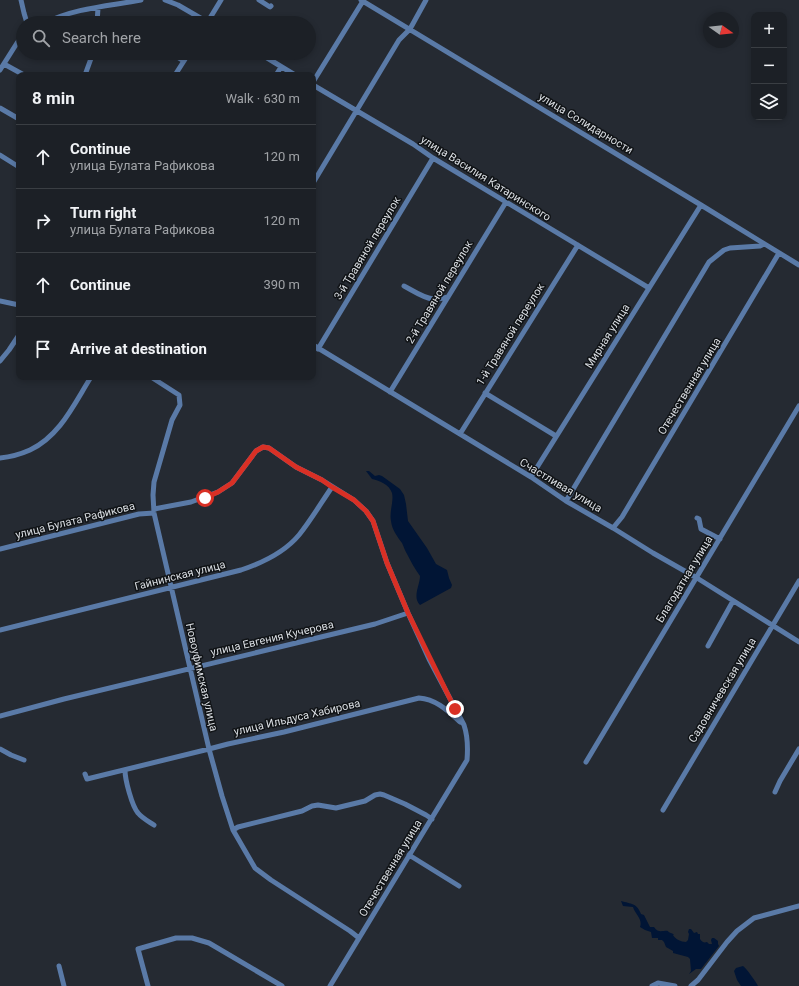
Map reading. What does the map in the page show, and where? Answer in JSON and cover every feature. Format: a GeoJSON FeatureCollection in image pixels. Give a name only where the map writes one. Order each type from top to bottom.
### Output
{"type":"FeatureCollection","features":[{"type":"Feature","properties":{"kind":"street"},"geometry":{"type":"LineString","coordinates":[[21,0],[25,16]]}},
{"type":"Feature","properties":{"kind":"street"},"geometry":{"type":"LineString","coordinates":[[62,16],[141,0]]}},
{"type":"Feature","properties":{"kind":"street"},"geometry":{"type":"LineString","coordinates":[[165,0],[178,4],[197,16]]}},
{"type":"Feature","properties":{"kind":"street"},"geometry":{"type":"LineString","coordinates":[[212,16],[221,0]]}},
{"type":"Feature","properties":{"kind":"street"},"geometry":{"type":"LineString","coordinates":[[259,0],[270,7],[271,6]]}},
{"type":"Feature","properties":{"kind":"street"},"geometry":{"type":"LineString","coordinates":[[316,178],[399,40],[410,29],[426,0]]}},
{"type":"Feature","properties":{"kind":"street"},"geometry":{"type":"LineString","coordinates":[[316,77],[362,1]]}},
{"type":"Feature","properties":{"kind":"street","name":"улица Солидарности"},"geometry":{"type":"LineString","coordinates":[[362,1],[799,265]]}},
{"type":"Feature","properties":{"kind":"street"},"geometry":{"type":"LineString","coordinates":[[97,16],[98,8]]}},
{"type":"Feature","properties":{"kind":"street"},"geometry":{"type":"LineString","coordinates":[[0,70],[16,45]]}},
{"type":"Feature","properties":{"kind":"street"},"geometry":{"type":"LineString","coordinates":[[86,72],[91,60]]}},
{"type":"Feature","properties":{"kind":"street"},"geometry":{"type":"LineString","coordinates":[[270,60],[290,72]]}},
{"type":"Feature","properties":{"kind":"street"},"geometry":{"type":"LineString","coordinates":[[177,72],[184,61]]}},
{"type":"Feature","properties":{"kind":"street"},"geometry":{"type":"LineString","coordinates":[[4,64],[19,72]]}},
{"type":"Feature","properties":{"kind":"street"},"geometry":{"type":"LineString","coordinates":[[278,72],[281,67]]}},
{"type":"Feature","properties":{"kind":"street","name":"улица Василия Катаринского"},"geometry":{"type":"LineString","coordinates":[[316,88],[413,144],[433,158],[649,288]]}},
{"type":"Feature","properties":{"kind":"street"},"geometry":{"type":"LineString","coordinates":[[0,108],[16,117]]}},
{"type":"Feature","properties":{"kind":"street"},"geometry":{"type":"LineString","coordinates":[[0,155],[16,165]]}},
{"type":"Feature","properties":{"kind":"street","name":"3-й Травяной переулок"},"geometry":{"type":"LineString","coordinates":[[316,345],[433,158]]}},
{"type":"Feature","properties":{"kind":"street","name":"2-й Травяной переулок"},"geometry":{"type":"LineString","coordinates":[[390,392],[506,202]]}},
{"type":"Feature","properties":{"kind":"street","name":"Мирная улица"},"geometry":{"type":"LineString","coordinates":[[531,478],[701,205]]}},
{"type":"Feature","properties":{"kind":"street"},"geometry":{"type":"LineString","coordinates":[[566,501],[709,262],[724,250],[730,248],[760,246],[764,244]]}},
{"type":"Feature","properties":{"kind":"street","name":"1-й Травяной переулок"},"geometry":{"type":"LineString","coordinates":[[460,434],[578,245]]}},
{"type":"Feature","properties":{"kind":"street","name":"Отечественная улица"},"geometry":{"type":"LineString","coordinates":[[613,528],[622,517],[779,253]]}},
{"type":"Feature","properties":{"kind":"street"},"geometry":{"type":"LineString","coordinates":[[404,286],[424,297],[432,299],[448,297]]}},
{"type":"Feature","properties":{"kind":"street"},"geometry":{"type":"LineString","coordinates":[[0,301],[16,304]]}},
{"type":"Feature","properties":{"kind":"street"},"geometry":{"type":"LineString","coordinates":[[0,361],[16,340]]}},
{"type":"Feature","properties":{"kind":"street","name":"Счастливая улица"},"geometry":{"type":"LineString","coordinates":[[316,348],[799,642]]}},
{"type":"Feature","properties":{"kind":"street"},"geometry":{"type":"LineString","coordinates":[[0,458],[29,451],[56,431],[89,380]]}},
{"type":"Feature","properties":{"kind":"street","name":"Новоуфимская улица"},"geometry":{"type":"LineString","coordinates":[[156,380],[179,395],[180,405],[172,420],[154,482],[154,511],[209,749],[232,830],[255,868],[359,938]]}},
{"type":"Feature","properties":{"kind":"street"},"geometry":{"type":"LineString","coordinates":[[485,393],[556,436]]}},
{"type":"Feature","properties":{"kind":"street","name":"Благодатная улица"},"geometry":{"type":"LineString","coordinates":[[586,762],[799,406]]}},
{"type":"Feature","properties":{"kind":"street","name":"улица Булата Рафикова"},"geometry":{"type":"LineString","coordinates":[[0,549],[191,502],[218,492],[232,483],[256,451],[263,447],[269,448],[296,467],[322,480],[332,487]]}},
{"type":"Feature","properties":{"kind":"street"},"geometry":{"type":"LineString","coordinates":[[332,487],[354,500],[366,511],[373,521],[387,563],[408,613],[429,659],[464,725]]}},
{"type":"Feature","properties":{"kind":"street","name":"Гайнинская улица"},"geometry":{"type":"LineString","coordinates":[[0,630],[241,570],[259,564],[282,550],[298,536],[332,487]]}},
{"type":"Feature","properties":{"kind":"street"},"geometry":{"type":"LineString","coordinates":[[697,518],[699,520],[700,529],[720,539]]}},
{"type":"Feature","properties":{"kind":"street","name":"Садовничевская улица"},"geometry":{"type":"LineString","coordinates":[[663,810],[799,581]]}},
{"type":"Feature","properties":{"kind":"street"},"geometry":{"type":"LineString","coordinates":[[708,646],[733,601]]}},
{"type":"Feature","properties":{"kind":"street","name":"улица Евгения Кучерова"},"geometry":{"type":"LineString","coordinates":[[0,716],[64,698],[376,624],[408,613]]}},
{"type":"Feature","properties":{"kind":"street","name":"улица Ильдуса Хабирова"},"geometry":{"type":"LineString","coordinates":[[85,774],[86,779],[419,698],[431,700],[464,725]]}},
{"type":"Feature","properties":{"kind":"street","name":"Отечественная улица"},"geometry":{"type":"LineString","coordinates":[[330,986],[467,760],[468,742],[464,725]]}},
{"type":"Feature","properties":{"kind":"street"},"geometry":{"type":"LineString","coordinates":[[0,749],[24,760]]}},
{"type":"Feature","properties":{"kind":"street"},"geometry":{"type":"LineString","coordinates":[[775,792],[799,749]]}},
{"type":"Feature","properties":{"kind":"street"},"geometry":{"type":"LineString","coordinates":[[125,770],[125,776],[135,808],[142,817],[154,825]]}},
{"type":"Feature","properties":{"kind":"street"},"geometry":{"type":"LineString","coordinates":[[232,830],[238,827],[302,811],[312,806],[318,805],[336,808],[365,801],[375,795],[380,794],[426,814],[432,819]]}},
{"type":"Feature","properties":{"kind":"street"},"geometry":{"type":"LineString","coordinates":[[409,855],[459,886]]}},
{"type":"Feature","properties":{"kind":"street"},"geometry":{"type":"LineString","coordinates":[[691,986],[698,980],[727,942],[754,918],[799,906]]}},
{"type":"Feature","properties":{"kind":"street"},"geometry":{"type":"LineString","coordinates":[[148,986],[138,949],[176,938],[192,938],[209,943],[282,986]]}},
{"type":"Feature","properties":{"kind":"street"},"geometry":{"type":"LineString","coordinates":[[59,966],[64,986]]}},
{"type":"Feature","properties":{"kind":"street"},"geometry":{"type":"LineString","coordinates":[[652,986],[658,983],[675,986]]}},
{"type":"Feature","properties":{"kind":"water"},"geometry":{"type":"Polygon","coordinates":[[[366,471],[369,471],[375,476],[382,476],[400,489],[404,495],[408,521],[436,564],[447,570],[452,585],[451,588],[420,605],[416,595],[420,576],[392,527],[391,490],[381,482],[372,479],[366,471]]]}},
{"type":"Feature","properties":{"kind":"water"},"geometry":{"type":"Polygon","coordinates":[[[621,901],[636,906],[641,914],[644,915],[650,927],[654,927],[661,931],[668,931],[674,934],[673,935],[677,939],[686,942],[688,940],[689,929],[691,929],[694,933],[697,932],[700,934],[700,939],[702,942],[712,944],[711,940],[714,938],[718,941],[719,946],[701,969],[696,969],[689,974],[691,971],[690,959],[688,957],[673,953],[673,951],[666,947],[662,940],[652,938],[651,932],[640,927],[640,919],[633,907],[623,906],[621,901]]]}},
{"type":"Feature","properties":{"kind":"water"},"geometry":{"type":"Polygon","coordinates":[[[743,966],[758,986],[741,986],[734,971],[736,968],[743,966]]]}},
{"type":"Feature","properties":{"kind":"route"},"geometry":{"type":"LineString","coordinates":[[205,498],[232,483],[256,451],[263,447],[269,448],[296,467],[322,480],[354,500],[366,511],[373,521],[387,563],[408,613],[429,659],[455,709]]}}]}
